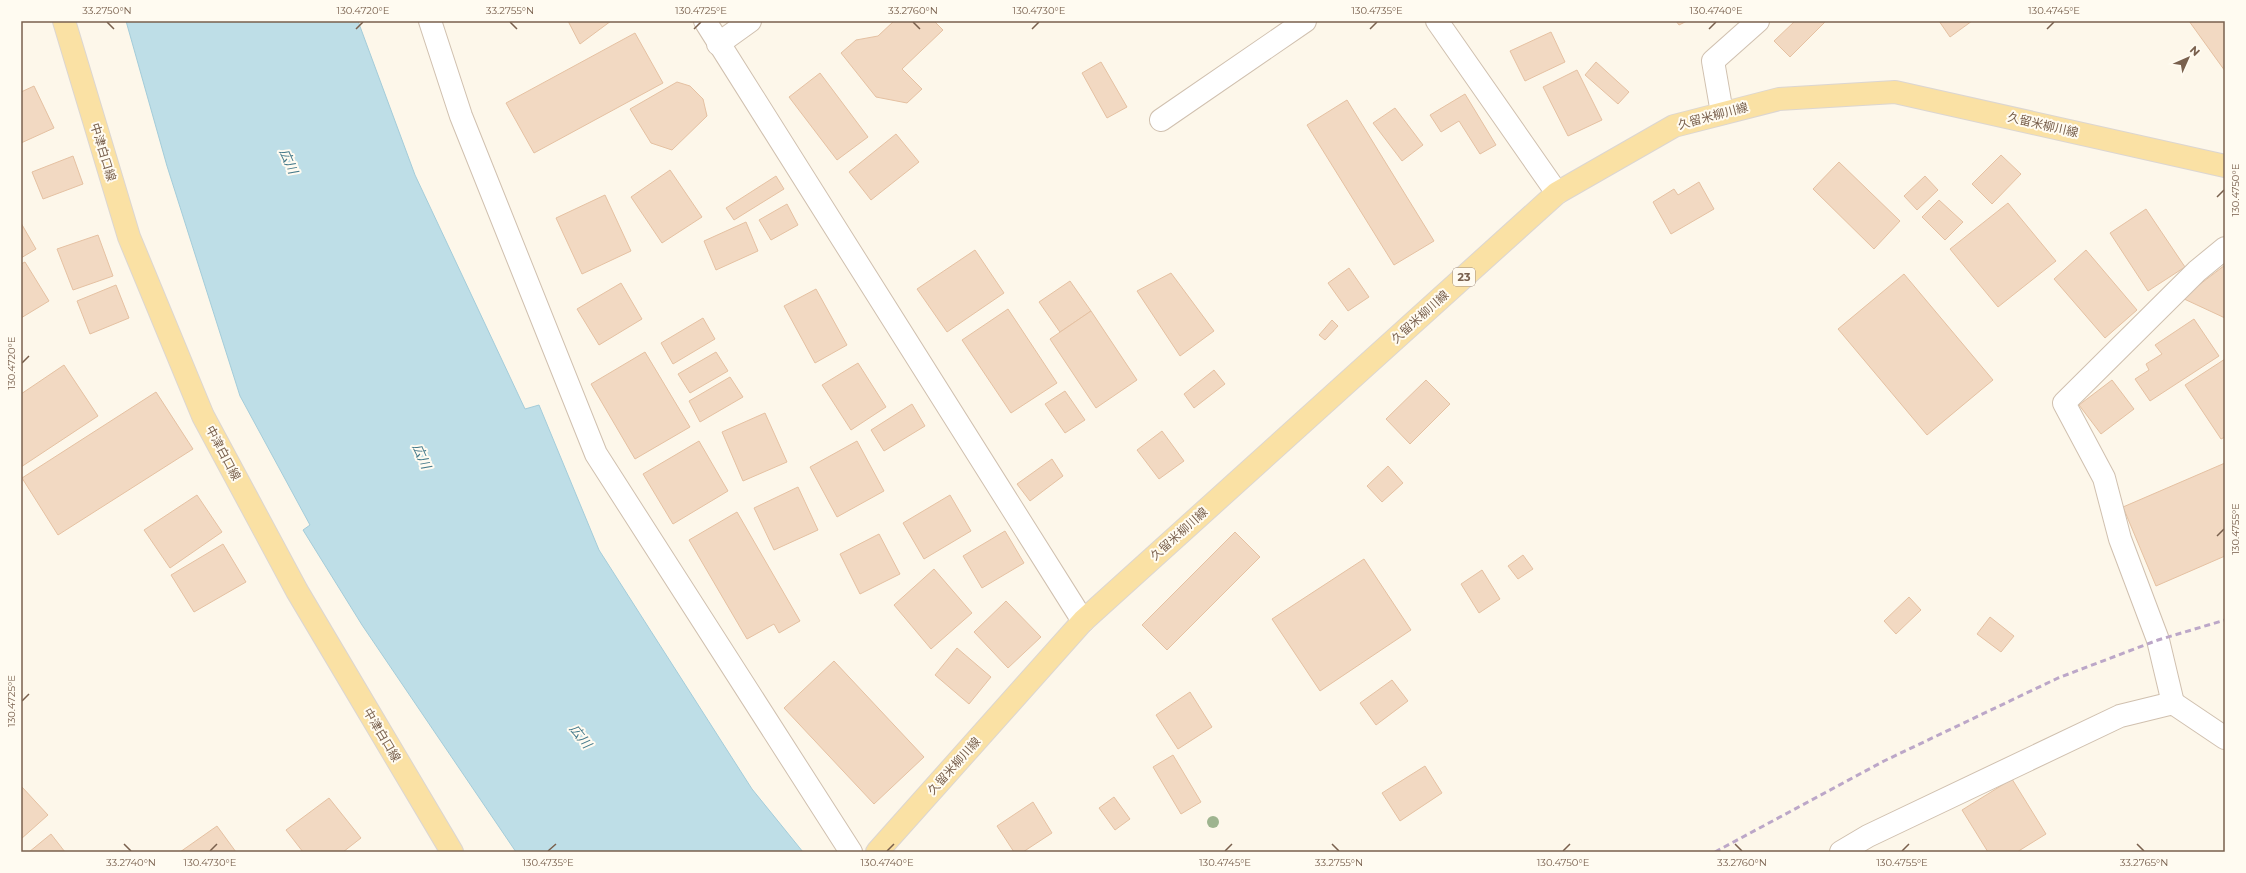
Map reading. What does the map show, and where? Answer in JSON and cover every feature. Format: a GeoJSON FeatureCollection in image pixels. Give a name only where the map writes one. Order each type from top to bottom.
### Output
{"type":"FeatureCollection","features":[{"type":"Feature","properties":{"kind":"main road","name":"中津白口線"},"geometry":{"type":"LineString","coordinates":[[64,21],[129,237],[203,416],[296,592],[452,852]]}},
{"type":"Feature","properties":{"kind":"main road","name":"久留米柳川線"},"geometry":{"type":"LineString","coordinates":[[877,852],[1083,621],[1557,193],[1674,126],[1779,99],[1895,92],[2225,166]]}},
{"type":"Feature","properties":{"kind":"street"},"geometry":{"type":"LineString","coordinates":[[430,21],[461,116],[596,454],[851,852]]}},
{"type":"Feature","properties":{"kind":"street"},"geometry":{"type":"LineString","coordinates":[[705,21],[718,44],[1083,621]]}},
{"type":"Feature","properties":{"kind":"street"},"geometry":{"type":"LineString","coordinates":[[718,44],[750,21]]}},
{"type":"Feature","properties":{"kind":"street"},"geometry":{"type":"LineString","coordinates":[[1161,120],[1305,21]]}},
{"type":"Feature","properties":{"kind":"street"},"geometry":{"type":"LineString","coordinates":[[1437,21],[1557,193]]}},
{"type":"Feature","properties":{"kind":"street"},"geometry":{"type":"LineString","coordinates":[[1722,113],[1714,61],[1758,21]]}},
{"type":"Feature","properties":{"kind":"street"},"geometry":{"type":"LineString","coordinates":[[2225,248],[2198,271],[2064,403],[2104,478],[2120,539],[2158,640],[2173,703],[2225,738]]}},
{"type":"Feature","properties":{"kind":"street"},"geometry":{"type":"LineString","coordinates":[[1841,852],[1868,836],[2120,716],[2173,703]]}},
{"type":"Feature","properties":{"kind":"water","name":"広川"},"geometry":{"type":"Polygon","coordinates":[[[126,21],[358,21],[415,175],[525,409],[539,405],[599,550],[752,789],[803,852],[516,852],[362,625],[303,530],[310,525],[240,396],[167,166],[126,21]]]}},
{"type":"Feature","properties":{"kind":"building"},"geometry":{"type":"Polygon","coordinates":[[[568,21],[611,21],[580,44],[568,21]]]}},
{"type":"Feature","properties":{"kind":"building"},"geometry":{"type":"Polygon","coordinates":[[[894,21],[934,21],[943,30],[902,69],[922,89],[907,103],[876,97],[841,53],[856,40],[878,36],[894,21]]]}},
{"type":"Feature","properties":{"kind":"building"},"geometry":{"type":"Polygon","coordinates":[[[1676,21],[1687,21],[1679,25],[1676,21]]]}},
{"type":"Feature","properties":{"kind":"building"},"geometry":{"type":"Polygon","coordinates":[[[1795,21],[1826,21],[1790,57],[1774,41],[1795,21]]]}},
{"type":"Feature","properties":{"kind":"building"},"geometry":{"type":"Polygon","coordinates":[[[1939,21],[1972,21],[1950,37],[1939,21]]]}},
{"type":"Feature","properties":{"kind":"building"},"geometry":{"type":"Polygon","coordinates":[[[2189,21],[2225,21],[2225,71],[2189,21]]]}},
{"type":"Feature","properties":{"kind":"building"},"geometry":{"type":"Polygon","coordinates":[[[1551,32],[1565,62],[1525,81],[1510,51],[1551,32]]]}},
{"type":"Feature","properties":{"kind":"building"},"geometry":{"type":"Polygon","coordinates":[[[635,33],[663,83],[534,153],[506,103],[635,33]]]}},
{"type":"Feature","properties":{"kind":"building"},"geometry":{"type":"Polygon","coordinates":[[[1101,62],[1127,107],[1107,118],[1082,73],[1101,62]]]}},
{"type":"Feature","properties":{"kind":"building"},"geometry":{"type":"Polygon","coordinates":[[[1596,62],[1629,92],[1618,104],[1585,75],[1596,62]]]}},
{"type":"Feature","properties":{"kind":"building"},"geometry":{"type":"Polygon","coordinates":[[[1577,70],[1602,120],[1568,136],[1543,87],[1577,70]]]}},
{"type":"Feature","properties":{"kind":"building"},"geometry":{"type":"Polygon","coordinates":[[[820,73],[868,137],[837,160],[789,97],[820,73]]]}},
{"type":"Feature","properties":{"kind":"building"},"geometry":{"type":"Polygon","coordinates":[[[677,82],[690,86],[703,99],[707,116],[672,150],[651,143],[630,109],[677,82]]]}},
{"type":"Feature","properties":{"kind":"building"},"geometry":{"type":"Polygon","coordinates":[[[34,86],[54,128],[21,143],[21,92],[34,86]]]}},
{"type":"Feature","properties":{"kind":"building"},"geometry":{"type":"Polygon","coordinates":[[[1465,94],[1496,145],[1480,154],[1459,121],[1441,132],[1430,115],[1465,94]]]}},
{"type":"Feature","properties":{"kind":"building"},"geometry":{"type":"Polygon","coordinates":[[[1347,100],[1434,241],[1394,265],[1307,125],[1347,100]]]}},
{"type":"Feature","properties":{"kind":"building"},"geometry":{"type":"Polygon","coordinates":[[[1395,108],[1423,145],[1402,161],[1373,123],[1395,108]]]}},
{"type":"Feature","properties":{"kind":"building"},"geometry":{"type":"Polygon","coordinates":[[[896,134],[919,162],[871,200],[849,172],[896,134]]]}},
{"type":"Feature","properties":{"kind":"building"},"geometry":{"type":"Polygon","coordinates":[[[2001,155],[2021,174],[1992,204],[1972,184],[2001,155]]]}},
{"type":"Feature","properties":{"kind":"building"},"geometry":{"type":"Polygon","coordinates":[[[73,156],[83,184],[43,199],[32,172],[73,156]]]}},
{"type":"Feature","properties":{"kind":"building"},"geometry":{"type":"Polygon","coordinates":[[[1839,162],[1900,221],[1874,249],[1813,189],[1839,162]]]}},
{"type":"Feature","properties":{"kind":"building"},"geometry":{"type":"Polygon","coordinates":[[[670,170],[702,217],[662,243],[631,197],[670,170]]]}},
{"type":"Feature","properties":{"kind":"building"},"geometry":{"type":"Polygon","coordinates":[[[776,176],[784,189],[734,220],[726,208],[776,176]]]}},
{"type":"Feature","properties":{"kind":"building"},"geometry":{"type":"Polygon","coordinates":[[[1925,176],[1938,190],[1917,210],[1904,196],[1925,176]]]}},
{"type":"Feature","properties":{"kind":"building"},"geometry":{"type":"Polygon","coordinates":[[[1699,182],[1714,209],[1671,234],[1653,202],[1674,189],[1678,195],[1699,182]]]}},
{"type":"Feature","properties":{"kind":"building"},"geometry":{"type":"Polygon","coordinates":[[[605,195],[631,251],[582,274],[556,218],[605,195]]]}},
{"type":"Feature","properties":{"kind":"building"},"geometry":{"type":"Polygon","coordinates":[[[1939,200],[1963,222],[1945,240],[1922,217],[1939,200]]]}},
{"type":"Feature","properties":{"kind":"building"},"geometry":{"type":"Polygon","coordinates":[[[2008,203],[2056,261],[1998,307],[1950,249],[2008,203]]]}},
{"type":"Feature","properties":{"kind":"building"},"geometry":{"type":"Polygon","coordinates":[[[787,204],[798,225],[771,240],[759,220],[787,204]]]}},
{"type":"Feature","properties":{"kind":"building"},"geometry":{"type":"Polygon","coordinates":[[[2146,209],[2185,267],[2148,291],[2110,233],[2146,209]]]}},
{"type":"Feature","properties":{"kind":"building"},"geometry":{"type":"Polygon","coordinates":[[[746,222],[758,251],[716,270],[704,241],[746,222]]]}},
{"type":"Feature","properties":{"kind":"building"},"geometry":{"type":"Polygon","coordinates":[[[21,223],[36,249],[21,258],[21,223]]]}},
{"type":"Feature","properties":{"kind":"building"},"geometry":{"type":"Polygon","coordinates":[[[98,235],[113,276],[73,290],[57,249],[98,235]]]}},
{"type":"Feature","properties":{"kind":"building"},"geometry":{"type":"Polygon","coordinates":[[[975,250],[1004,293],[947,332],[917,289],[975,250]]]}},
{"type":"Feature","properties":{"kind":"building"},"geometry":{"type":"Polygon","coordinates":[[[2086,250],[2137,310],[2105,338],[2054,279],[2086,250]]]}},
{"type":"Feature","properties":{"kind":"building"},"geometry":{"type":"Polygon","coordinates":[[[25,262],[49,301],[21,318],[21,264],[25,262]]]}},
{"type":"Feature","properties":{"kind":"building"},"geometry":{"type":"Polygon","coordinates":[[[2225,265],[2225,318],[2182,298],[2225,265]]]}},
{"type":"Feature","properties":{"kind":"building"},"geometry":{"type":"Polygon","coordinates":[[[1349,268],[1369,297],[1348,311],[1328,283],[1349,268]]]}},
{"type":"Feature","properties":{"kind":"building"},"geometry":{"type":"Polygon","coordinates":[[[1171,273],[1214,331],[1180,356],[1137,291],[1171,273]]]}},
{"type":"Feature","properties":{"kind":"building"},"geometry":{"type":"Polygon","coordinates":[[[1904,274],[1993,380],[1927,435],[1838,329],[1904,274]]]}},
{"type":"Feature","properties":{"kind":"building"},"geometry":{"type":"Polygon","coordinates":[[[1070,281],[1091,311],[1060,332],[1039,302],[1070,281]]]}},
{"type":"Feature","properties":{"kind":"building"},"geometry":{"type":"Polygon","coordinates":[[[621,283],[642,319],[599,345],[577,309],[621,283]]]}},
{"type":"Feature","properties":{"kind":"building"},"geometry":{"type":"Polygon","coordinates":[[[116,285],[129,318],[90,334],[77,301],[116,285]]]}},
{"type":"Feature","properties":{"kind":"building"},"geometry":{"type":"Polygon","coordinates":[[[816,289],[847,345],[815,363],[784,306],[816,289]]]}},
{"type":"Feature","properties":{"kind":"building"},"geometry":{"type":"Polygon","coordinates":[[[1008,309],[1057,383],[1011,413],[962,340],[1008,309]]]}},
{"type":"Feature","properties":{"kind":"building"},"geometry":{"type":"Polygon","coordinates":[[[1091,311],[1137,380],[1096,408],[1050,339],[1091,311]]]}},
{"type":"Feature","properties":{"kind":"building"},"geometry":{"type":"Polygon","coordinates":[[[703,318],[715,339],[673,364],[661,343],[703,318]]]}},
{"type":"Feature","properties":{"kind":"building"},"geometry":{"type":"Polygon","coordinates":[[[2194,319],[2219,356],[2150,401],[2135,379],[2149,370],[2146,364],[2162,354],[2155,345],[2194,319]]]}},
{"type":"Feature","properties":{"kind":"building"},"geometry":{"type":"Polygon","coordinates":[[[1332,320],[1338,326],[1325,340],[1319,335],[1332,320]]]}},
{"type":"Feature","properties":{"kind":"building"},"geometry":{"type":"Polygon","coordinates":[[[645,352],[690,427],[635,459],[591,384],[645,352]]]}},
{"type":"Feature","properties":{"kind":"building"},"geometry":{"type":"Polygon","coordinates":[[[716,352],[728,371],[690,393],[678,374],[716,352]]]}},
{"type":"Feature","properties":{"kind":"building"},"geometry":{"type":"Polygon","coordinates":[[[2225,359],[2225,437],[2221,439],[2185,385],[2225,359]]]}},
{"type":"Feature","properties":{"kind":"building"},"geometry":{"type":"Polygon","coordinates":[[[858,363],[886,407],[851,430],[822,385],[858,363]]]}},
{"type":"Feature","properties":{"kind":"building"},"geometry":{"type":"Polygon","coordinates":[[[64,365],[98,416],[21,467],[21,394],[64,365]]]}},
{"type":"Feature","properties":{"kind":"building"},"geometry":{"type":"Polygon","coordinates":[[[1214,370],[1225,384],[1194,408],[1184,394],[1214,370]]]}},
{"type":"Feature","properties":{"kind":"building"},"geometry":{"type":"Polygon","coordinates":[[[730,377],[743,397],[700,422],[689,401],[730,377]]]}},
{"type":"Feature","properties":{"kind":"building"},"geometry":{"type":"Polygon","coordinates":[[[1426,380],[1450,404],[1410,444],[1386,419],[1426,380]]]}},
{"type":"Feature","properties":{"kind":"building"},"geometry":{"type":"Polygon","coordinates":[[[2112,380],[2134,409],[2101,434],[2079,405],[2112,380]]]}},
{"type":"Feature","properties":{"kind":"building"},"geometry":{"type":"Polygon","coordinates":[[[1065,391],[1085,420],[1065,433],[1045,404],[1065,391]]]}},
{"type":"Feature","properties":{"kind":"building"},"geometry":{"type":"Polygon","coordinates":[[[156,392],[193,449],[58,535],[22,478],[156,392]]]}},
{"type":"Feature","properties":{"kind":"building"},"geometry":{"type":"Polygon","coordinates":[[[912,404],[925,426],[884,451],[871,430],[912,404]]]}},
{"type":"Feature","properties":{"kind":"building"},"geometry":{"type":"Polygon","coordinates":[[[765,413],[787,462],[743,481],[722,432],[765,413]]]}},
{"type":"Feature","properties":{"kind":"building"},"geometry":{"type":"Polygon","coordinates":[[[1162,431],[1184,461],[1159,479],[1137,450],[1162,431]]]}},
{"type":"Feature","properties":{"kind":"building"},"geometry":{"type":"Polygon","coordinates":[[[699,441],[728,491],[673,524],[643,474],[699,441]]]}},
{"type":"Feature","properties":{"kind":"building"},"geometry":{"type":"Polygon","coordinates":[[[857,441],[884,491],[837,517],[810,467],[857,441]]]}},
{"type":"Feature","properties":{"kind":"building"},"geometry":{"type":"Polygon","coordinates":[[[1052,459],[1063,476],[1030,501],[1017,484],[1052,459]]]}},
{"type":"Feature","properties":{"kind":"building"},"geometry":{"type":"Polygon","coordinates":[[[2225,463],[2225,556],[2156,586],[2123,507],[2225,463]]]}},
{"type":"Feature","properties":{"kind":"building"},"geometry":{"type":"Polygon","coordinates":[[[1388,466],[1403,483],[1382,502],[1367,486],[1388,466]]]}},
{"type":"Feature","properties":{"kind":"building"},"geometry":{"type":"Polygon","coordinates":[[[798,487],[818,530],[774,550],[754,508],[798,487]]]}},
{"type":"Feature","properties":{"kind":"building"},"geometry":{"type":"Polygon","coordinates":[[[197,495],[222,532],[170,568],[144,530],[197,495]]]}},
{"type":"Feature","properties":{"kind":"building"},"geometry":{"type":"Polygon","coordinates":[[[950,495],[971,531],[924,559],[903,523],[950,495]]]}},
{"type":"Feature","properties":{"kind":"building"},"geometry":{"type":"Polygon","coordinates":[[[737,512],[800,621],[779,633],[774,624],[747,639],[689,540],[737,512]]]}},
{"type":"Feature","properties":{"kind":"building"},"geometry":{"type":"Polygon","coordinates":[[[1005,531],[1024,563],[982,588],[963,556],[1005,531]]]}},
{"type":"Feature","properties":{"kind":"building"},"geometry":{"type":"Polygon","coordinates":[[[1235,532],[1260,557],[1167,650],[1142,625],[1235,532]]]}},
{"type":"Feature","properties":{"kind":"building"},"geometry":{"type":"Polygon","coordinates":[[[879,534],[900,574],[860,594],[840,554],[879,534]]]}},
{"type":"Feature","properties":{"kind":"building"},"geometry":{"type":"Polygon","coordinates":[[[223,544],[246,582],[194,612],[171,575],[223,544]]]}},
{"type":"Feature","properties":{"kind":"building"},"geometry":{"type":"Polygon","coordinates":[[[1523,555],[1533,569],[1518,579],[1508,566],[1523,555]]]}},
{"type":"Feature","properties":{"kind":"building"},"geometry":{"type":"Polygon","coordinates":[[[1364,559],[1411,630],[1320,691],[1272,619],[1364,559]]]}},
{"type":"Feature","properties":{"kind":"building"},"geometry":{"type":"Polygon","coordinates":[[[934,569],[972,613],[931,649],[894,605],[934,569]]]}},
{"type":"Feature","properties":{"kind":"building"},"geometry":{"type":"Polygon","coordinates":[[[1482,570],[1500,599],[1479,613],[1461,584],[1482,570]]]}},
{"type":"Feature","properties":{"kind":"building"},"geometry":{"type":"Polygon","coordinates":[[[1909,597],[1921,610],[1896,634],[1884,621],[1909,597]]]}},
{"type":"Feature","properties":{"kind":"building"},"geometry":{"type":"Polygon","coordinates":[[[1006,601],[1041,637],[1008,668],[974,632],[1006,601]]]}},
{"type":"Feature","properties":{"kind":"building"},"geometry":{"type":"Polygon","coordinates":[[[1990,617],[2014,636],[2001,652],[1977,634],[1990,617]]]}},
{"type":"Feature","properties":{"kind":"building"},"geometry":{"type":"Polygon","coordinates":[[[957,648],[991,677],[969,704],[935,675],[957,648]]]}},
{"type":"Feature","properties":{"kind":"building"},"geometry":{"type":"Polygon","coordinates":[[[834,661],[924,757],[874,804],[784,708],[834,661]]]}},
{"type":"Feature","properties":{"kind":"building"},"geometry":{"type":"Polygon","coordinates":[[[1392,680],[1408,701],[1376,725],[1360,703],[1392,680]]]}},
{"type":"Feature","properties":{"kind":"building"},"geometry":{"type":"Polygon","coordinates":[[[1190,692],[1212,727],[1178,749],[1156,715],[1190,692]]]}},
{"type":"Feature","properties":{"kind":"building"},"geometry":{"type":"Polygon","coordinates":[[[1173,755],[1201,802],[1181,814],[1153,767],[1173,755]]]}},
{"type":"Feature","properties":{"kind":"building"},"geometry":{"type":"Polygon","coordinates":[[[1425,766],[1442,793],[1400,821],[1382,793],[1425,766]]]}},
{"type":"Feature","properties":{"kind":"building"},"geometry":{"type":"Polygon","coordinates":[[[2012,779],[2046,834],[2017,852],[1988,852],[1962,810],[2012,779]]]}},
{"type":"Feature","properties":{"kind":"building"},"geometry":{"type":"Polygon","coordinates":[[[22,787],[48,815],[21,839],[21,788],[22,787]]]}},
{"type":"Feature","properties":{"kind":"building"},"geometry":{"type":"Polygon","coordinates":[[[1114,797],[1130,819],[1115,830],[1099,808],[1114,797]]]}},
{"type":"Feature","properties":{"kind":"building"},"geometry":{"type":"Polygon","coordinates":[[[329,798],[361,838],[343,852],[303,852],[286,830],[329,798]]]}},
{"type":"Feature","properties":{"kind":"building"},"geometry":{"type":"Polygon","coordinates":[[[1033,802],[1052,833],[1023,852],[1014,852],[997,826],[1033,802]]]}},
{"type":"Feature","properties":{"kind":"building"},"geometry":{"type":"Polygon","coordinates":[[[217,826],[236,852],[180,852],[217,826]]]}},
{"type":"Feature","properties":{"kind":"building"},"geometry":{"type":"Polygon","coordinates":[[[51,834],[65,852],[29,852],[51,834]]]}},
{"type":"Feature","properties":{"kind":"railway"},"geometry":{"type":"LineString","coordinates":[[1715,852],[1884,761],[2058,678],[2158,640],[2225,620]]}}]}
